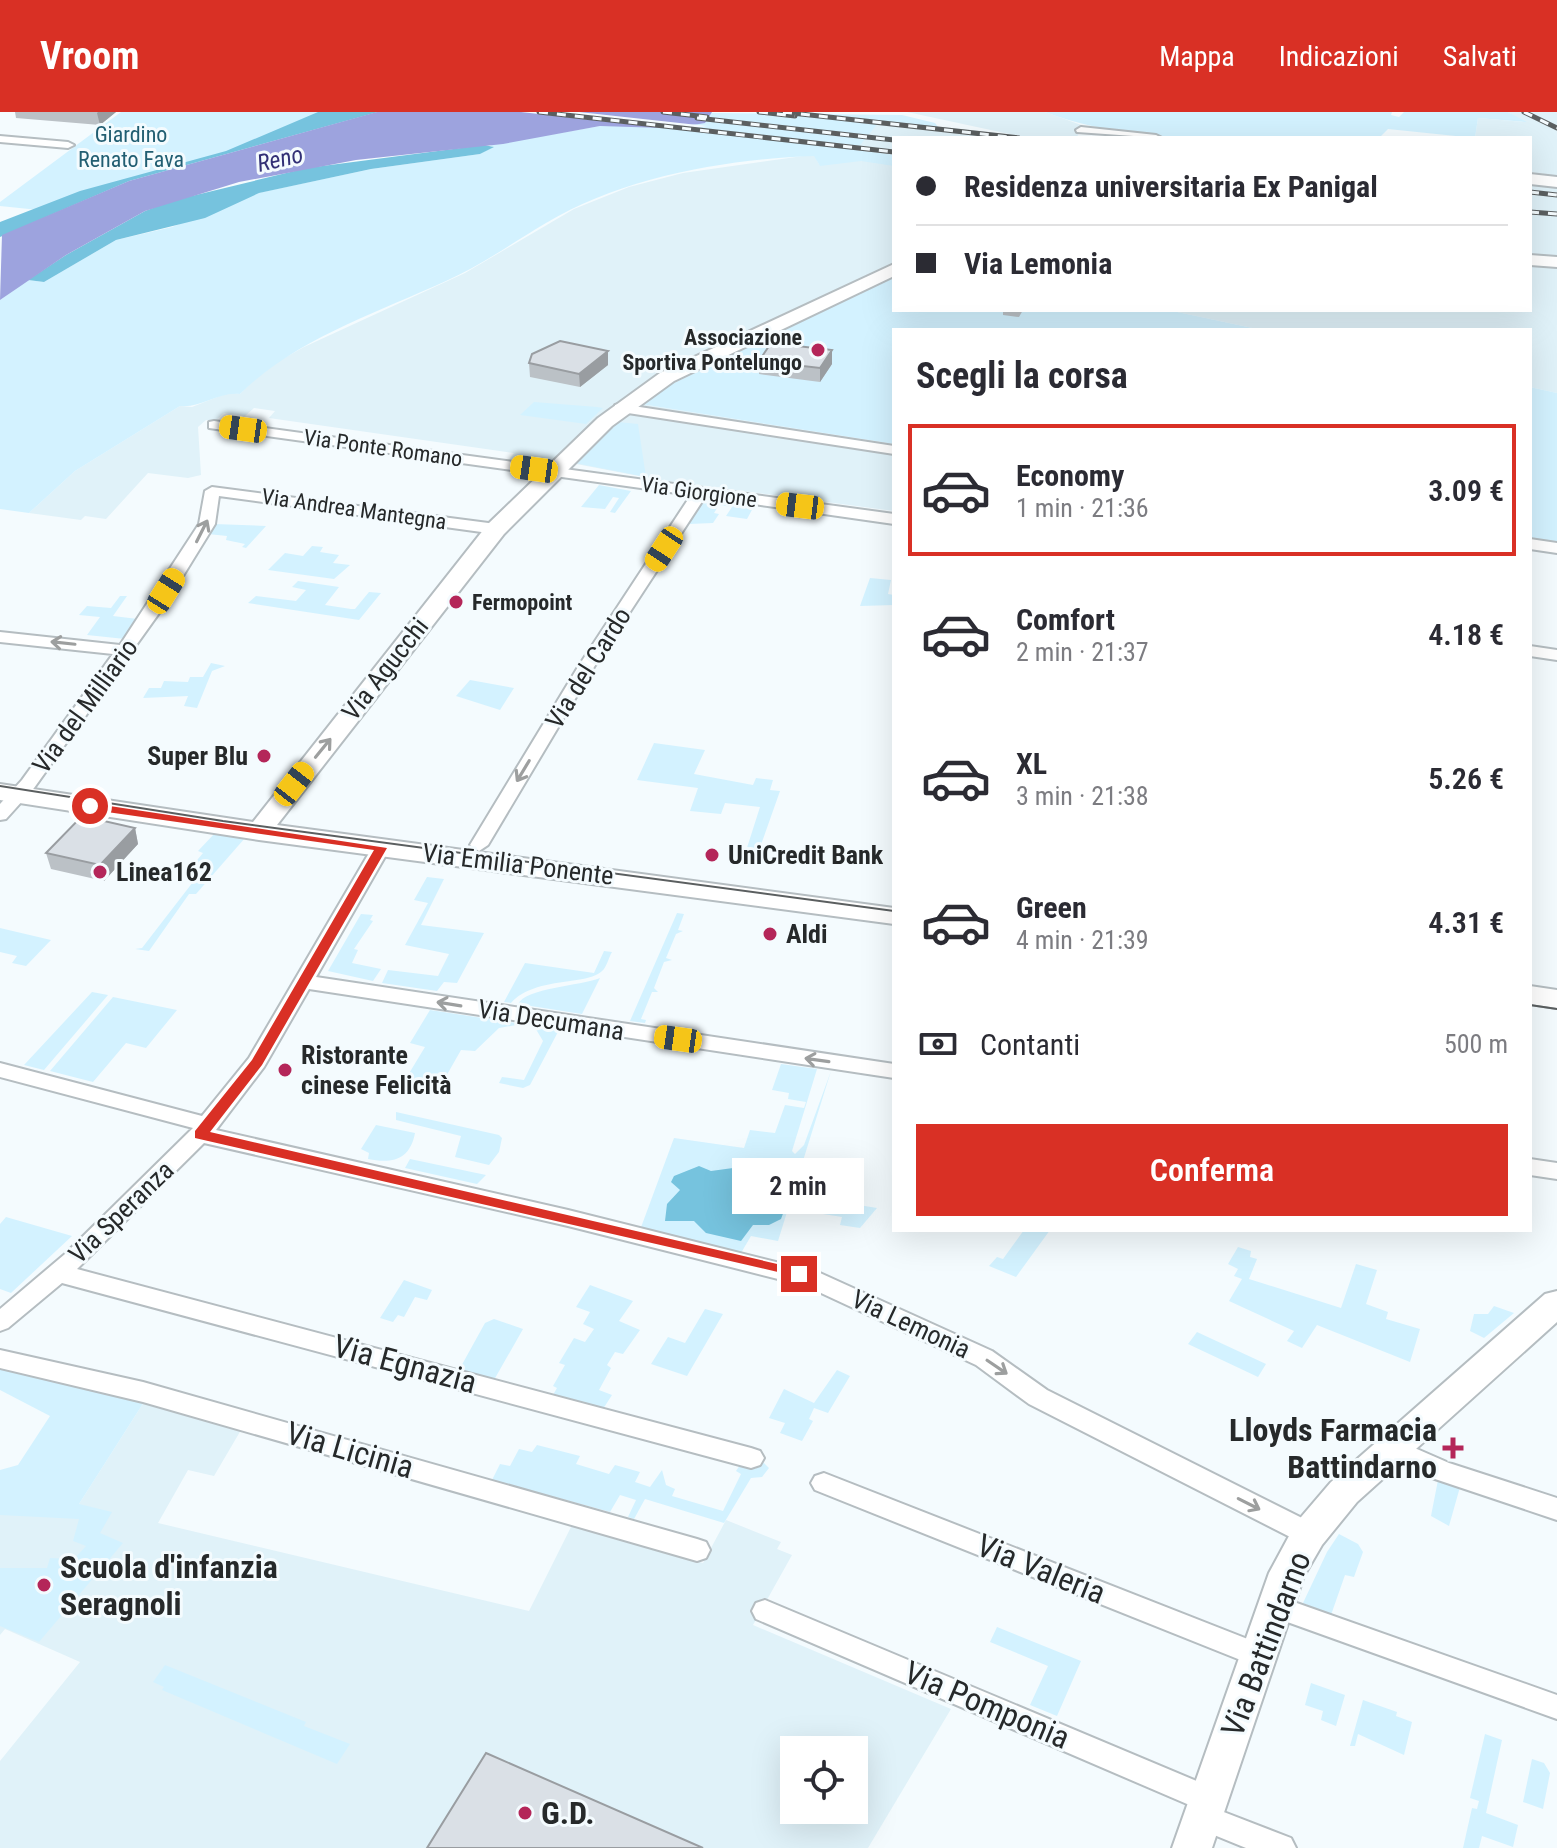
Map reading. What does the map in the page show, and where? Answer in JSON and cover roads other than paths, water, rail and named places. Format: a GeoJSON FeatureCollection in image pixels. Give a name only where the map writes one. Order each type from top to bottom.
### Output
{"type":"FeatureCollection","features":[{"type":"Feature","properties":{"kind":"street"},"geometry":{"type":"LineString","coordinates":[[1081,130],[1137,136]]}},
{"type":"Feature","properties":{"kind":"street"},"geometry":{"type":"LineString","coordinates":[[0,139],[68,145]]}},
{"type":"Feature","properties":{"kind":"street"},"geometry":{"type":"LineString","coordinates":[[1532,179],[1557,182]]}},
{"type":"Feature","properties":{"kind":"street"},"geometry":{"type":"LineString","coordinates":[[1532,260],[1557,262]]}},
{"type":"Feature","properties":{"kind":"street","name":"Via Agucchi"},"geometry":{"type":"LineString","coordinates":[[264,825],[496,529],[620,408],[687,367],[892,270]]}},
{"type":"Feature","properties":{"kind":"street"},"geometry":{"type":"LineString","coordinates":[[620,408],[892,450]]}},
{"type":"Feature","properties":{"kind":"street","name":"Via Ponte Romano"},"geometry":{"type":"LineString","coordinates":[[214,425],[553,471]]}},
{"type":"Feature","properties":{"kind":"street","name":"Via Giorgione"},"geometry":{"type":"LineString","coordinates":[[553,471],[892,519]]}},
{"type":"Feature","properties":{"kind":"street","name":"Via Andrea Mantegna"},"geometry":{"type":"LineString","coordinates":[[213,490],[496,529]]}},
{"type":"Feature","properties":{"kind":"street","name":"Via del Milliario"},"geometry":{"type":"LineString","coordinates":[[12,788],[125,650],[179,570],[207,524],[213,490]]}},
{"type":"Feature","properties":{"kind":"street","name":"Via del Cardo"},"geometry":{"type":"LineString","coordinates":[[479,845],[586,667],[700,493]]}},
{"type":"Feature","properties":{"kind":"street"},"geometry":{"type":"LineString","coordinates":[[1532,544],[1557,548]]}},
{"type":"Feature","properties":{"kind":"street"},"geometry":{"type":"LineString","coordinates":[[0,637],[125,650]]}},
{"type":"Feature","properties":{"kind":"street"},"geometry":{"type":"LineString","coordinates":[[1532,651],[1557,655]]}},
{"type":"Feature","properties":{"kind":"street"},"geometry":{"type":"LineString","coordinates":[[0,815],[12,788]]}},
{"type":"Feature","properties":{"kind":"street","name":"Via Emilia Ponente"},"geometry":{"type":"LineString","coordinates":[[12,788],[264,825],[381,848],[615,876],[892,916]]}},
{"type":"Feature","properties":{"kind":"street","name":"Via Emilia Ponente"},"geometry":{"type":"LineString","coordinates":[[264,825],[479,845],[892,901]]}},
{"type":"Feature","properties":{"kind":"street","name":"Via Speranza"},"geometry":{"type":"LineString","coordinates":[[0,1322],[58,1273],[204,1130],[247,1078],[381,848]]}},
{"type":"Feature","properties":{"kind":"street","name":"Via Decumana"},"geometry":{"type":"LineString","coordinates":[[304,982],[892,1071]]}},
{"type":"Feature","properties":{"kind":"street"},"geometry":{"type":"LineString","coordinates":[[1532,995],[1557,999]]}},
{"type":"Feature","properties":{"kind":"street"},"geometry":{"type":"LineString","coordinates":[[1532,1010],[1557,1015]]}},
{"type":"Feature","properties":{"kind":"street","name":"Via Lemonia"},"geometry":{"type":"LineString","coordinates":[[0,1070],[204,1130],[812,1279],[984,1358],[1038,1397],[1309,1534]]}},
{"type":"Feature","properties":{"kind":"street"},"geometry":{"type":"LineString","coordinates":[[1532,1167],[1557,1171]]}},
{"type":"Feature","properties":{"kind":"street","name":"Via Egnazia"},"geometry":{"type":"LineString","coordinates":[[58,1273],[751,1458]]}},
{"type":"Feature","properties":{"kind":"street","name":"Via Battindarno"},"geometry":{"type":"LineString","coordinates":[[1201,1822],[1274,1606],[1292,1561],[1309,1534],[1344,1492],[1553,1311]]}},
{"type":"Feature","properties":{"kind":"street","name":"Via Licinia"},"geometry":{"type":"LineString","coordinates":[[0,1359],[143,1392],[697,1550]]}},
{"type":"Feature","properties":{"kind":"street"},"geometry":{"type":"LineString","coordinates":[[1394,1449],[1441,1471],[1557,1509]]}},
{"type":"Feature","properties":{"kind":"street","name":"Via Valeria"},"geometry":{"type":"LineString","coordinates":[[824,1483],[1258,1655]]}},
{"type":"Feature","properties":{"kind":"street"},"geometry":{"type":"LineString","coordinates":[[1274,1606],[1557,1707]]}},
{"type":"Feature","properties":{"kind":"street","name":"Via Pomponia"},"geometry":{"type":"LineString","coordinates":[[765,1611],[1201,1822],[1281,1848]]}},
{"type":"Feature","properties":{"kind":"water","name":"Reno"},"geometry":{"type":"Polygon","coordinates":[[[377,112],[712,112],[705,123],[699,124],[663,128],[600,126],[503,144],[356,160],[239,182],[145,211],[66,255],[0,300],[2,235],[129,181],[377,112]]]}},
{"type":"Feature","properties":{"kind":"tram line"},"geometry":{"type":"LineString","coordinates":[[0,786],[223,821],[892,911]]}},
{"type":"Feature","properties":{"kind":"tram line"},"geometry":{"type":"LineString","coordinates":[[1532,1005],[1557,1009]]}},
{"type":"Feature","properties":{"kind":"railway"},"geometry":{"type":"LineString","coordinates":[[539,112],[892,152]]}},
{"type":"Feature","properties":{"kind":"railway"},"geometry":{"type":"LineString","coordinates":[[663,112],[707,117]]}},
{"type":"Feature","properties":{"kind":"railway"},"geometry":{"type":"LineString","coordinates":[[759,112],[795,116]]}},
{"type":"Feature","properties":{"kind":"railway"},"geometry":{"type":"LineString","coordinates":[[783,112],[1001,136]]}},
{"type":"Feature","properties":{"kind":"railway"},"geometry":{"type":"LineString","coordinates":[[1524,112],[1557,128]]}},
{"type":"Feature","properties":{"kind":"railway"},"geometry":{"type":"LineString","coordinates":[[697,118],[892,140]]}},
{"type":"Feature","properties":{"kind":"railway"},"geometry":{"type":"LineString","coordinates":[[1532,192],[1557,195]]}},
{"type":"Feature","properties":{"kind":"railway"},"geometry":{"type":"LineString","coordinates":[[1532,212],[1557,214]]}},
{"type":"Feature","properties":{"kind":"place","name":"Associazione Sportiva Pontelungo"},"geometry":{"type":"Point","coordinates":[818,350]}},
{"type":"Feature","properties":{"kind":"place","name":"Fermopoint"},"geometry":{"type":"Point","coordinates":[456,602]}},
{"type":"Feature","properties":{"kind":"place","name":"Super Blu"},"geometry":{"type":"Point","coordinates":[264,756]}},
{"type":"Feature","properties":{"kind":"place","name":"UniCredit Bank"},"geometry":{"type":"Point","coordinates":[712,855]}},
{"type":"Feature","properties":{"kind":"place","name":"Linea162"},"geometry":{"type":"Point","coordinates":[100,872]}},
{"type":"Feature","properties":{"kind":"place","name":"Aldi"},"geometry":{"type":"Point","coordinates":[770,934]}},
{"type":"Feature","properties":{"kind":"place","name":"Ristorante cinese Felicità"},"geometry":{"type":"Point","coordinates":[285,1070]}},
{"type":"Feature","properties":{"kind":"place","name":"Lloyds Farmacia Battindarno"},"geometry":{"type":"Point","coordinates":[1453,1448]}},
{"type":"Feature","properties":{"kind":"place","name":"Scuola d'infanzia Seragnoli"},"geometry":{"type":"Point","coordinates":[44,1585]}},
{"type":"Feature","properties":{"kind":"place","name":"G.D."},"geometry":{"type":"Point","coordinates":[525,1813]}},
{"type":"Feature","properties":{"kind":"park label","name":"Giardino Renato Fava"},"geometry":{"type":"Point","coordinates":[131,146]}}]}
